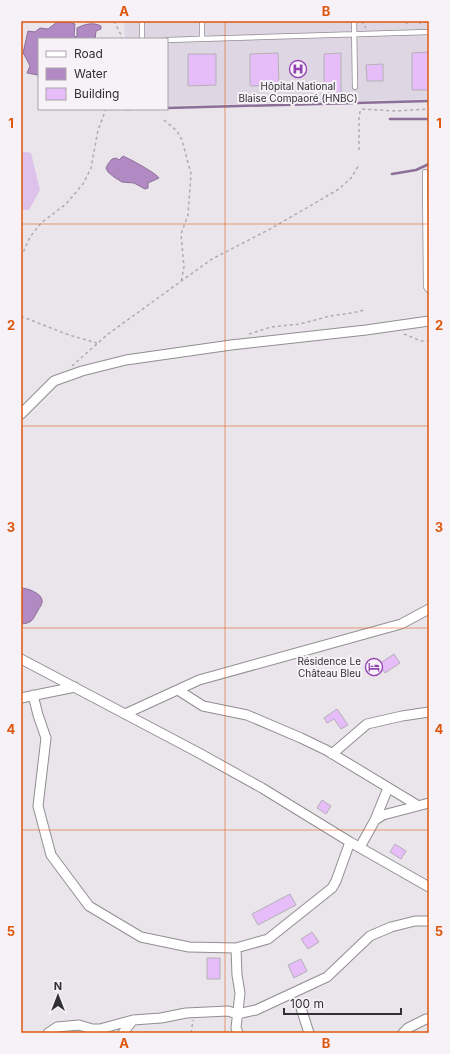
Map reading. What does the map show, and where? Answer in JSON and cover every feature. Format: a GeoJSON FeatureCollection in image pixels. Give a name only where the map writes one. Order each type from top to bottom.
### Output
{"type":"FeatureCollection","features":[{"type":"Feature","properties":{"kind":"street"},"geometry":{"type":"LineString","coordinates":[[21,414],[54,382],[82,371],[126,360],[231,345],[392,327],[429,321]]}},
{"type":"Feature","properties":{"kind":"street"},"geometry":{"type":"LineString","coordinates":[[124,714],[199,680],[401,624],[429,609]]}},
{"type":"Feature","properties":{"kind":"street"},"geometry":{"type":"LineString","coordinates":[[21,659],[200,753],[429,887]]}},
{"type":"Feature","properties":{"kind":"street"},"geometry":{"type":"LineString","coordinates":[[21,698],[75,687]]}},
{"type":"Feature","properties":{"kind":"street"},"geometry":{"type":"LineString","coordinates":[[178,690],[203,706],[247,715],[301,738],[332,754],[417,805]]}},
{"type":"Feature","properties":{"kind":"street"},"geometry":{"type":"LineString","coordinates":[[33,695],[46,738],[38,806],[51,855],[89,906],[141,938],[189,947],[236,948],[268,939],[332,888],[350,842]]}},
{"type":"Feature","properties":{"kind":"street"},"geometry":{"type":"LineString","coordinates":[[332,754],[366,724],[429,712]]}},
{"type":"Feature","properties":{"kind":"street"},"geometry":{"type":"LineString","coordinates":[[360,847],[375,820],[388,788]]}},
{"type":"Feature","properties":{"kind":"street"},"geometry":{"type":"LineString","coordinates":[[375,820],[417,805],[429,803]]}},
{"type":"Feature","properties":{"kind":"street"},"geometry":{"type":"LineString","coordinates":[[48,1033],[58,1027],[79,1025],[92,1029],[100,1029],[133,1020],[161,1018],[186,1012],[228,1011],[237,1014],[256,1010],[327,977],[370,936],[391,927],[414,921],[429,921]]}},
{"type":"Feature","properties":{"kind":"street"},"geometry":{"type":"LineString","coordinates":[[236,948],[237,975],[240,993],[236,1028],[238,1033]]}},
{"type":"Feature","properties":{"kind":"street"},"geometry":{"type":"LineString","coordinates":[[301,1008],[309,1033]]}},
{"type":"Feature","properties":{"kind":"street"},"geometry":{"type":"LineString","coordinates":[[404,1033],[408,1028],[429,1019]]}},
{"type":"Feature","properties":{"kind":"street"},"geometry":{"type":"LineString","coordinates":[[123,1033],[133,1020]]}},
{"type":"Feature","properties":{"kind":"lane"},"geometry":{"type":"LineString","coordinates":[[142,21],[142,38]]}},
{"type":"Feature","properties":{"kind":"lane"},"geometry":{"type":"LineString","coordinates":[[202,21],[202,39]]}},
{"type":"Feature","properties":{"kind":"lane"},"geometry":{"type":"LineString","coordinates":[[354,21],[355,87]]}},
{"type":"Feature","properties":{"kind":"lane"},"geometry":{"type":"LineString","coordinates":[[168,40],[429,32]]}},
{"type":"Feature","properties":{"kind":"lane"},"geometry":{"type":"LineString","coordinates":[[425,172],[426,286],[429,291]]}},
{"type":"Feature","properties":{"kind":"path"},"geometry":{"type":"LineString","coordinates":[[114,21],[121,38]]}},
{"type":"Feature","properties":{"kind":"path"},"geometry":{"type":"LineString","coordinates":[[407,21],[407,27]]}},
{"type":"Feature","properties":{"kind":"path"},"geometry":{"type":"LineString","coordinates":[[420,21],[420,27]]}},
{"type":"Feature","properties":{"kind":"path"},"geometry":{"type":"LineString","coordinates":[[359,150],[359,116],[362,109],[395,111],[429,109]]}},
{"type":"Feature","properties":{"kind":"path"},"geometry":{"type":"LineString","coordinates":[[21,258],[30,237],[42,223],[66,204],[83,184],[91,168],[98,130],[106,110]]}},
{"type":"Feature","properties":{"kind":"path"},"geometry":{"type":"LineString","coordinates":[[164,120],[177,131],[182,140],[191,174],[188,215],[181,234],[184,267],[181,282]]}},
{"type":"Feature","properties":{"kind":"path"},"geometry":{"type":"LineString","coordinates":[[71,366],[108,334],[212,260],[272,228],[338,189],[351,178],[359,165]]}},
{"type":"Feature","properties":{"kind":"path"},"geometry":{"type":"LineString","coordinates":[[244,336],[271,327],[300,324],[330,316],[364,310]]}},
{"type":"Feature","properties":{"kind":"path"},"geometry":{"type":"LineString","coordinates":[[21,316],[69,335],[97,343]]}},
{"type":"Feature","properties":{"kind":"path"},"geometry":{"type":"LineString","coordinates":[[392,327],[421,341],[429,341]]}},
{"type":"Feature","properties":{"kind":"path"},"geometry":{"type":"LineString","coordinates":[[191,1033],[193,1012]]}},
{"type":"Feature","properties":{"kind":"shaded area","name":"Hôpital National Blaise Compaoré (HNBC)"},"geometry":{"type":"Polygon","coordinates":[[[124,21],[429,21],[429,99],[168,106],[168,38],[125,38],[124,21]]]}},
{"type":"Feature","properties":{"kind":"shaded area"},"geometry":{"type":"Polygon","coordinates":[[[21,151],[31,153],[40,190],[29,210],[21,210],[21,151]]]}},
{"type":"Feature","properties":{"kind":"water"},"geometry":{"type":"Polygon","coordinates":[[[66,21],[75,24],[74,36],[77,37],[77,28],[83,25],[95,24],[101,26],[101,29],[96,31],[95,38],[38,38],[38,75],[27,73],[30,66],[23,53],[28,31],[35,32],[40,28],[48,29],[57,22],[66,21]]]}},
{"type":"Feature","properties":{"kind":"water"},"geometry":{"type":"Polygon","coordinates":[[[123,156],[137,163],[159,178],[148,183],[148,188],[145,189],[134,183],[122,182],[108,172],[106,168],[112,159],[116,158],[119,160],[123,156]]]}},
{"type":"Feature","properties":{"kind":"water"},"geometry":{"type":"Polygon","coordinates":[[[21,588],[30,590],[39,595],[42,602],[34,618],[27,623],[21,624],[21,588]]]}},
{"type":"Feature","properties":{"kind":"building"},"geometry":{"type":"Polygon","coordinates":[[[429,52],[429,90],[412,90],[412,53],[429,52]]]}},
{"type":"Feature","properties":{"kind":"building"},"geometry":{"type":"Polygon","coordinates":[[[278,53],[279,85],[250,86],[250,54],[278,53]]]}},
{"type":"Feature","properties":{"kind":"building"},"geometry":{"type":"Polygon","coordinates":[[[341,53],[341,93],[324,93],[324,54],[341,53]]]}},
{"type":"Feature","properties":{"kind":"building"},"geometry":{"type":"Polygon","coordinates":[[[188,54],[216,54],[216,85],[188,86],[188,54]]]}},
{"type":"Feature","properties":{"kind":"building"},"geometry":{"type":"Polygon","coordinates":[[[383,64],[383,81],[367,81],[366,65],[383,64]]]}},
{"type":"Feature","properties":{"kind":"building"},"geometry":{"type":"Polygon","coordinates":[[[394,654],[400,663],[385,673],[379,664],[394,654]]]}},
{"type":"Feature","properties":{"kind":"building"},"geometry":{"type":"Polygon","coordinates":[[[337,709],[348,725],[341,729],[334,719],[327,723],[324,718],[337,709]]]}},
{"type":"Feature","properties":{"kind":"building"},"geometry":{"type":"Polygon","coordinates":[[[322,800],[331,806],[326,814],[317,808],[322,800]]]}},
{"type":"Feature","properties":{"kind":"building"},"geometry":{"type":"Polygon","coordinates":[[[395,844],[406,851],[401,859],[390,852],[395,844]]]}},
{"type":"Feature","properties":{"kind":"building"},"geometry":{"type":"Polygon","coordinates":[[[290,894],[296,905],[258,925],[252,914],[290,894]]]}},
{"type":"Feature","properties":{"kind":"building"},"geometry":{"type":"Polygon","coordinates":[[[312,932],[319,942],[308,949],[301,939],[312,932]]]}},
{"type":"Feature","properties":{"kind":"building"},"geometry":{"type":"Polygon","coordinates":[[[207,958],[220,958],[220,979],[207,979],[207,958]]]}},
{"type":"Feature","properties":{"kind":"building"},"geometry":{"type":"Polygon","coordinates":[[[301,959],[307,971],[294,978],[288,965],[301,959]]]}},
{"type":"Feature","properties":{"kind":"waterway"},"geometry":{"type":"LineString","coordinates":[[168,108],[429,101]]}},
{"type":"Feature","properties":{"kind":"waterway"},"geometry":{"type":"LineString","coordinates":[[390,119],[429,119]]}},
{"type":"Feature","properties":{"kind":"waterway"},"geometry":{"type":"LineString","coordinates":[[392,174],[416,170],[429,164]]}},
{"type":"Feature","properties":{"kind":"place","name":"Hôpital National Blaise Compaoré (HNBC)"},"geometry":{"type":"Point","coordinates":[298,69]}},
{"type":"Feature","properties":{"kind":"place","name":"Résidence Le Château Bleu"},"geometry":{"type":"Point","coordinates":[374,667]}}]}
